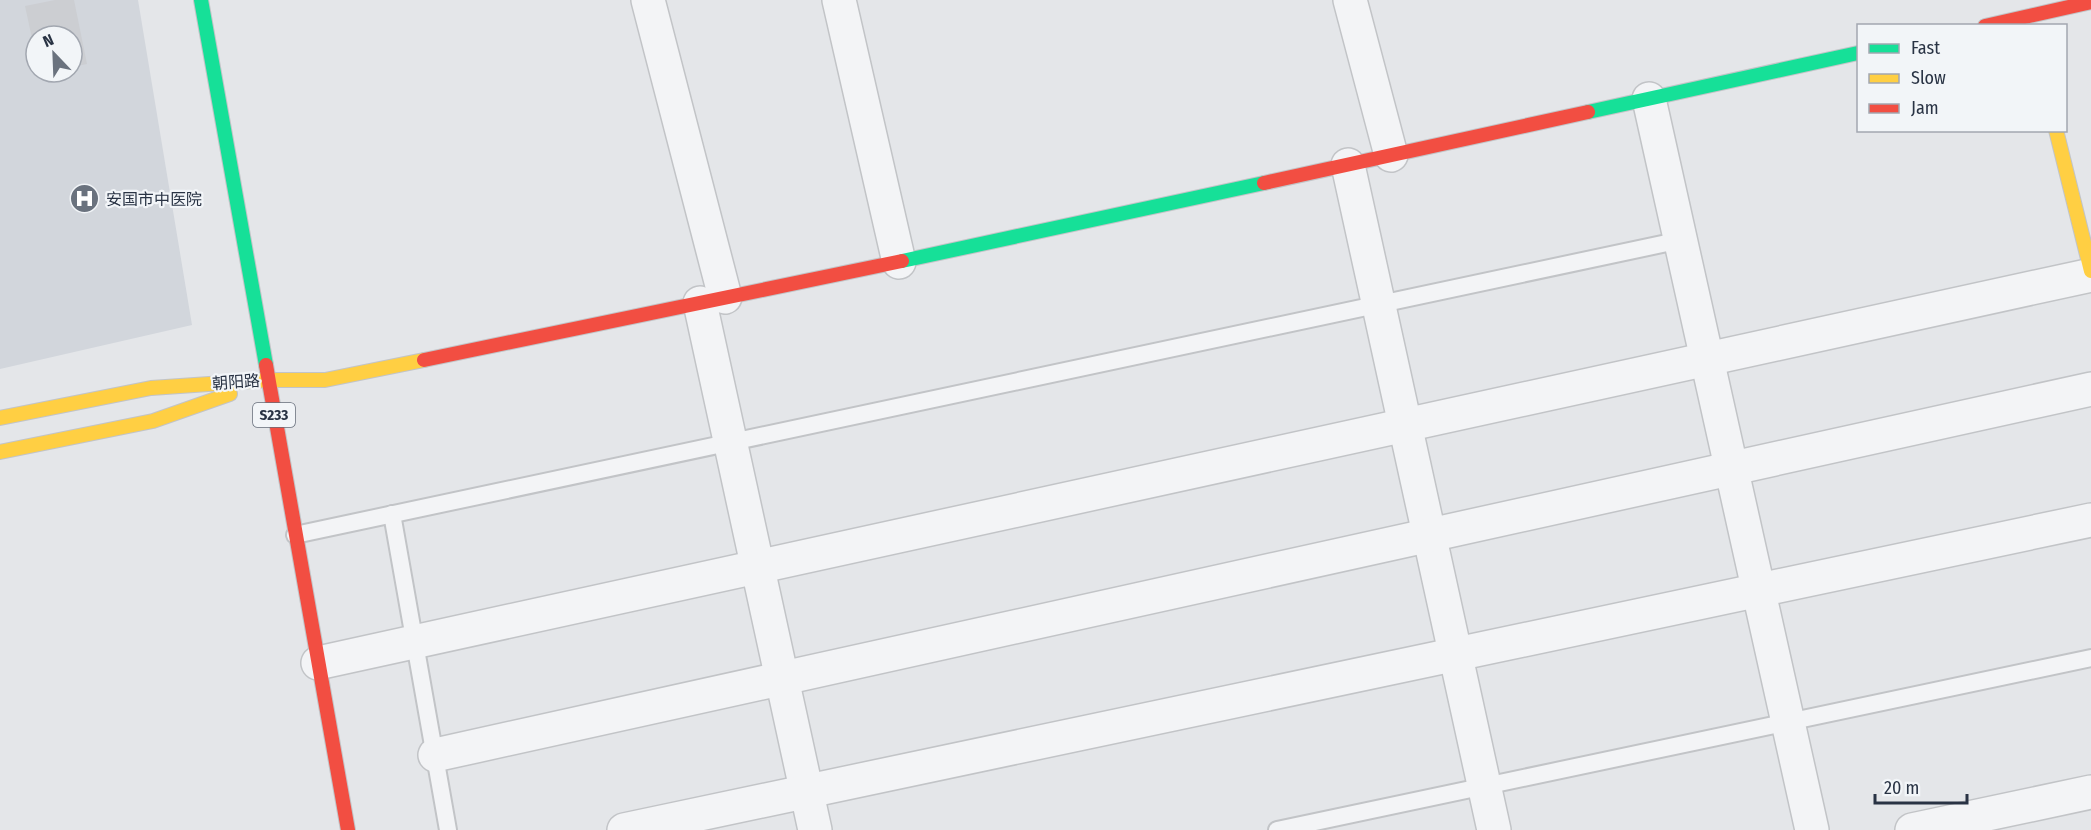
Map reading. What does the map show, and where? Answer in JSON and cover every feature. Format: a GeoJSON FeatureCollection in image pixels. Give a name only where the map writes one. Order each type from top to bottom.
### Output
{"type":"FeatureCollection","features":[{"type":"Feature","properties":{"kind":"street","name":"S233"},"geometry":{"type":"LineString","coordinates":[[201,0],[348,830]]}},
{"type":"Feature","properties":{"kind":"street"},"geometry":{"type":"LineString","coordinates":[[648,0],[713,300],[731,442],[815,830]]}},
{"type":"Feature","properties":{"kind":"street"},"geometry":{"type":"LineString","coordinates":[[839,0],[899,262]]}},
{"type":"Feature","properties":{"kind":"street"},"geometry":{"type":"LineString","coordinates":[[1350,0],[1391,155]]}},
{"type":"Feature","properties":{"kind":"street"},"geometry":{"type":"LineString","coordinates":[[2025,0],[2030,21]]}},
{"type":"Feature","properties":{"kind":"street"},"geometry":{"type":"LineString","coordinates":[[2003,24],[2030,21],[2091,2]]}},
{"type":"Feature","properties":{"kind":"street"},"geometry":{"type":"LineString","coordinates":[[268,380],[325,380],[899,262],[1857,53]]}},
{"type":"Feature","properties":{"kind":"street"},"geometry":{"type":"LineString","coordinates":[[1649,99],[1812,830]]}},
{"type":"Feature","properties":{"kind":"street"},"geometry":{"type":"LineString","coordinates":[[318,663],[2091,273],[2056,132]]}},
{"type":"Feature","properties":{"kind":"street"},"geometry":{"type":"LineString","coordinates":[[1348,165],[1494,830]]}},
{"type":"Feature","properties":{"kind":"street","name":"朝阳路"},"geometry":{"type":"LineString","coordinates":[[0,418],[151,388],[268,380]]}},
{"type":"Feature","properties":{"kind":"street","name":"朝阳路"},"geometry":{"type":"LineString","coordinates":[[0,452],[153,421],[268,380]]}},
{"type":"Feature","properties":{"kind":"street"},"geometry":{"type":"LineString","coordinates":[[435,756],[2091,389]]}},
{"type":"Feature","properties":{"kind":"street"},"geometry":{"type":"LineString","coordinates":[[624,830],[2091,520]]}},
{"type":"Feature","properties":{"kind":"street"},"geometry":{"type":"LineString","coordinates":[[1912,830],[2091,792]]}},
{"type":"Feature","properties":{"kind":"lane"},"geometry":{"type":"LineString","coordinates":[[295,535],[1681,240]]}},
{"type":"Feature","properties":{"kind":"lane"},"geometry":{"type":"LineString","coordinates":[[392,514],[448,830]]}},
{"type":"Feature","properties":{"kind":"lane"},"geometry":{"type":"LineString","coordinates":[[1277,830],[2091,658]]}},
{"type":"Feature","properties":{"kind":"shaded area","name":"安国市中医院"},"geometry":{"type":"Polygon","coordinates":[[[0,0],[138,0],[192,325],[0,369],[0,0]]]}},
{"type":"Feature","properties":{"kind":"building"},"geometry":{"type":"Polygon","coordinates":[[[55,0],[74,0],[79,24],[29,24],[25,6],[55,0]]]}},
{"type":"Feature","properties":{"kind":"building"},"geometry":{"type":"Polygon","coordinates":[[[84,49],[87,64],[84,65],[84,49]]]}},
{"type":"Feature","properties":{"kind":"traffic: fast"},"geometry":{"type":"LineString","coordinates":[[201,0],[266,365]]}},
{"type":"Feature","properties":{"kind":"traffic: fast"},"geometry":{"type":"LineString","coordinates":[[1588,112],[1857,53]]}},
{"type":"Feature","properties":{"kind":"traffic: fast"},"geometry":{"type":"LineString","coordinates":[[902,261],[1264,183]]}},
{"type":"Feature","properties":{"kind":"traffic: slow"},"geometry":{"type":"LineString","coordinates":[[2056,132],[2091,271]]}},
{"type":"Feature","properties":{"kind":"traffic: slow"},"geometry":{"type":"LineString","coordinates":[[0,418],[151,388],[268,380],[325,380],[424,360]]}},
{"type":"Feature","properties":{"kind":"traffic: slow"},"geometry":{"type":"LineString","coordinates":[[0,452],[153,421],[230,394]]}},
{"type":"Feature","properties":{"kind":"traffic: jam"},"geometry":{"type":"LineString","coordinates":[[1994,24],[2091,2]]}},
{"type":"Feature","properties":{"kind":"traffic: jam"},"geometry":{"type":"LineString","coordinates":[[1264,183],[1588,112]]}},
{"type":"Feature","properties":{"kind":"traffic: jam"},"geometry":{"type":"LineString","coordinates":[[424,360],[902,261]]}},
{"type":"Feature","properties":{"kind":"traffic: jam"},"geometry":{"type":"LineString","coordinates":[[266,365],[348,830]]}},
{"type":"Feature","properties":{"kind":"place","name":"安国市中医院"},"geometry":{"type":"Point","coordinates":[85,199]}}]}
